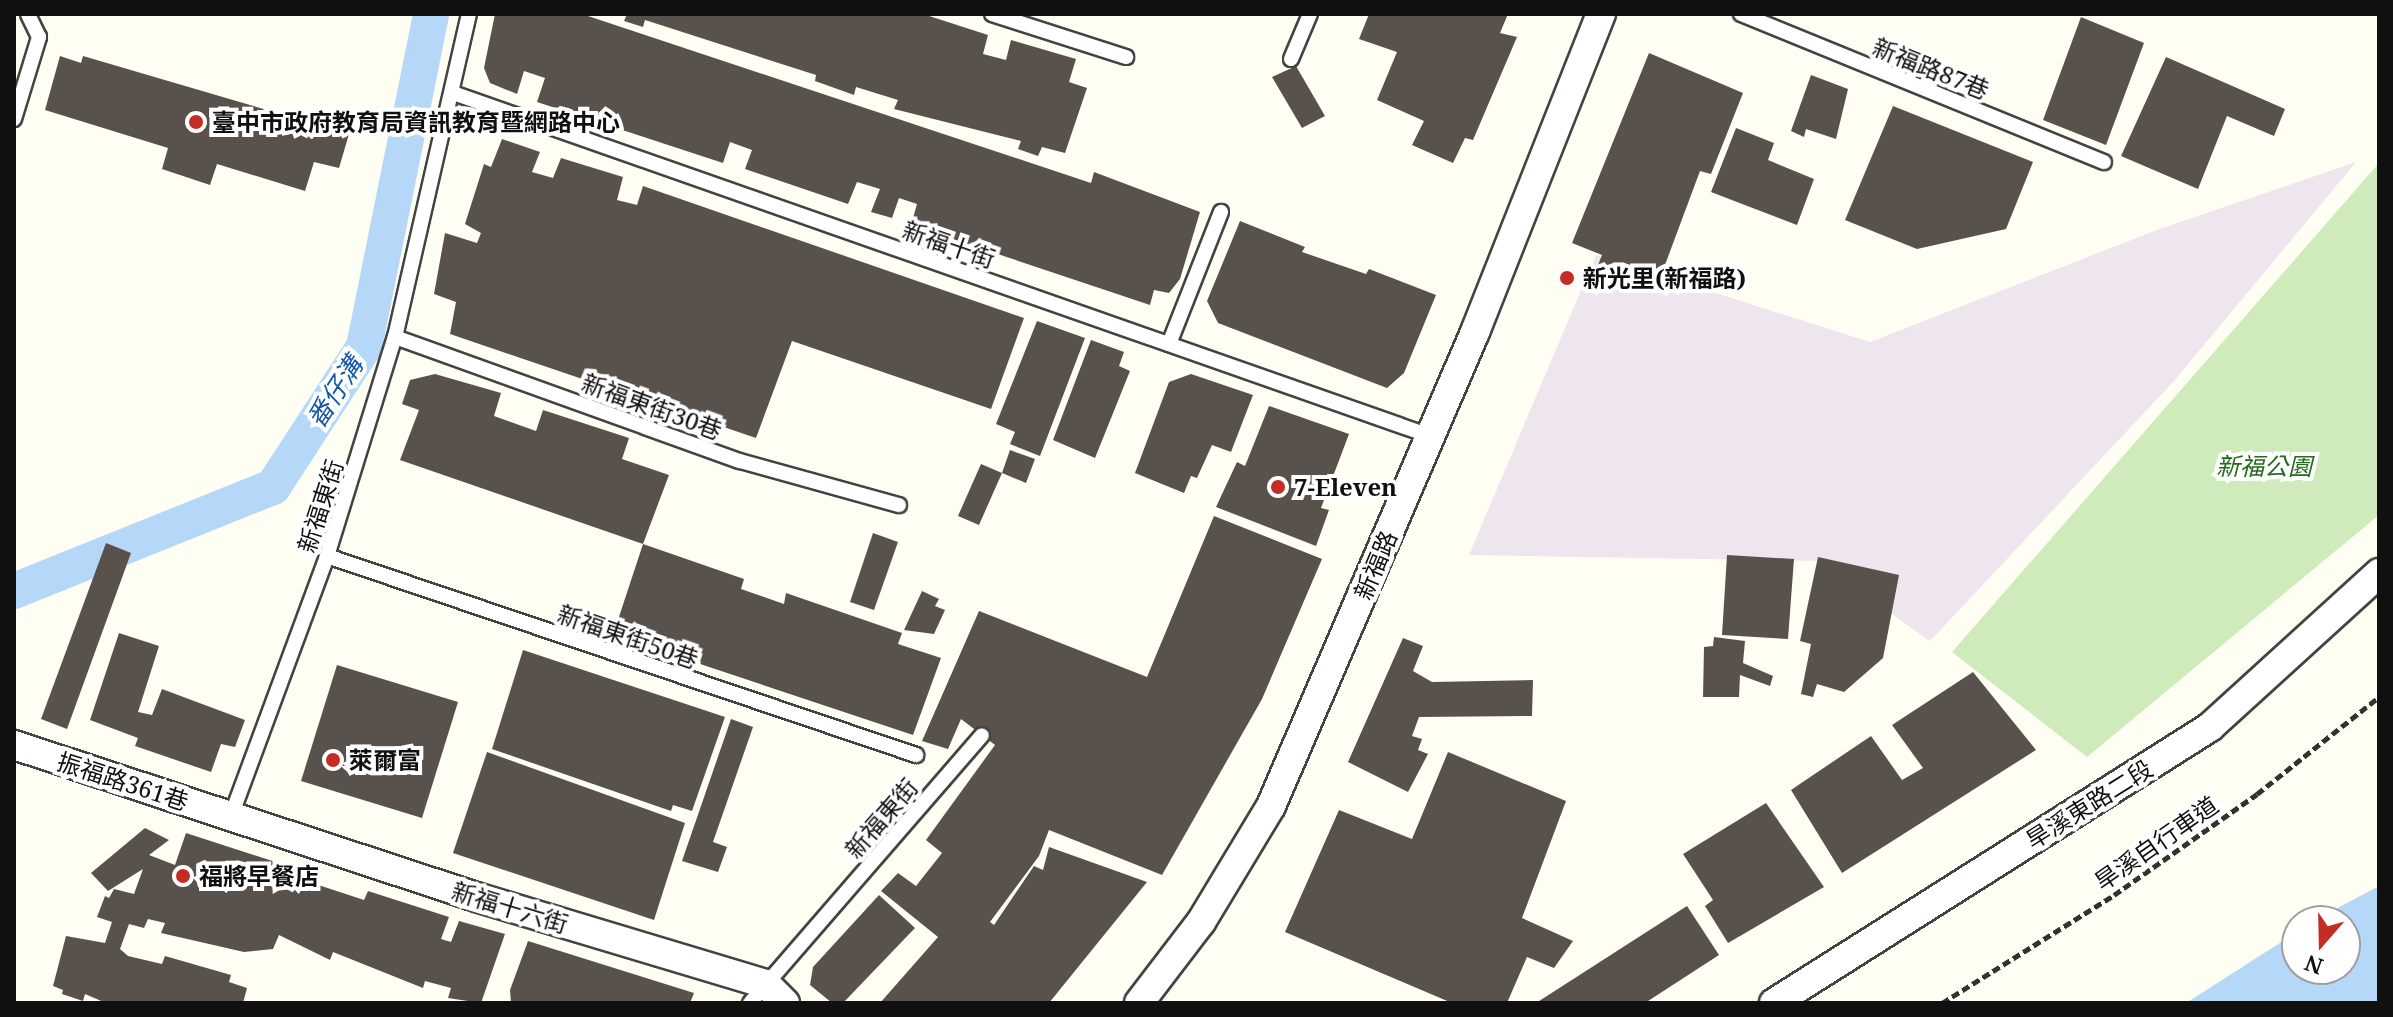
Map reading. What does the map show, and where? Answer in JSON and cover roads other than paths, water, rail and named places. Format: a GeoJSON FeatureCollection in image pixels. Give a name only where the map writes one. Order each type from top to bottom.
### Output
{"type":"FeatureCollection","features":[{"type":"Feature","properties":{"kind":"street","name":"新福路"},"geometry":{"type":"LineString","coordinates":[[1139,1003],[1201,922],[1271,806],[1430,436],[1601,14]]}},
{"type":"Feature","properties":{"kind":"street","name":"旱溪東路二段"},"geometry":{"type":"LineString","coordinates":[[1774,1003],[2210,727],[2379,573]]}},
{"type":"Feature","properties":{"kind":"street","name":"振福路361巷"},"geometry":{"type":"LineString","coordinates":[[14,745],[231,816]]}},
{"type":"Feature","properties":{"kind":"street","name":"新福十六街"},"geometry":{"type":"LineString","coordinates":[[231,816],[767,997]]}},
{"type":"Feature","properties":{"kind":"lane"},"geometry":{"type":"LineString","coordinates":[[14,119],[39,37],[28,14]]}},
{"type":"Feature","properties":{"kind":"lane","name":"新福東街"},"geometry":{"type":"LineString","coordinates":[[231,816],[327,556],[395,337],[469,14]]}},
{"type":"Feature","properties":{"kind":"lane"},"geometry":{"type":"LineString","coordinates":[[992,14],[1126,57]]}},
{"type":"Feature","properties":{"kind":"lane"},"geometry":{"type":"LineString","coordinates":[[1291,59],[1310,14]]}},
{"type":"Feature","properties":{"kind":"lane","name":"新福路87巷"},"geometry":{"type":"LineString","coordinates":[[1741,14],[2104,162]]}},
{"type":"Feature","properties":{"kind":"lane","name":"新福十街"},"geometry":{"type":"LineString","coordinates":[[453,93],[1430,436]]}},
{"type":"Feature","properties":{"kind":"lane"},"geometry":{"type":"LineString","coordinates":[[1169,344],[1221,212]]}},
{"type":"Feature","properties":{"kind":"lane","name":"新福東街30巷"},"geometry":{"type":"LineString","coordinates":[[395,337],[740,461],[899,505]]}},
{"type":"Feature","properties":{"kind":"lane","name":"新福東街50巷"},"geometry":{"type":"LineString","coordinates":[[327,556],[916,755]]}},
{"type":"Feature","properties":{"kind":"lane","name":"新福東街"},"geometry":{"type":"LineString","coordinates":[[767,997],[982,735]]}},
{"type":"Feature","properties":{"kind":"water"},"geometry":{"type":"Polygon","coordinates":[[[2379,886],[2379,1003],[2186,1003],[2281,942],[2281,985],[2361,985],[2361,905],[2343,905],[2379,886]]]}},
{"type":"Feature","properties":{"kind":"waterway","name":"番仔溝"},"geometry":{"type":"LineString","coordinates":[[14,591],[273,487],[364,347],[431,14]]}},
{"type":"Feature","properties":{"kind":"place","name":"臺中市政府教育局資訊教育暨網路中心"},"geometry":{"type":"Point","coordinates":[196,122]}},
{"type":"Feature","properties":{"kind":"place","name":"新光里(新福路)"},"geometry":{"type":"Point","coordinates":[1567,278]}},
{"type":"Feature","properties":{"kind":"place","name":"7-Eleven"},"geometry":{"type":"Point","coordinates":[1278,487]}},
{"type":"Feature","properties":{"kind":"place","name":"萊爾富"},"geometry":{"type":"Point","coordinates":[333,760]}},
{"type":"Feature","properties":{"kind":"place","name":"福將早餐店"},"geometry":{"type":"Point","coordinates":[183,876]}},
{"type":"Feature","properties":{"kind":"park label","name":"新福公園"},"geometry":{"type":"Point","coordinates":[2264,466]}}]}
